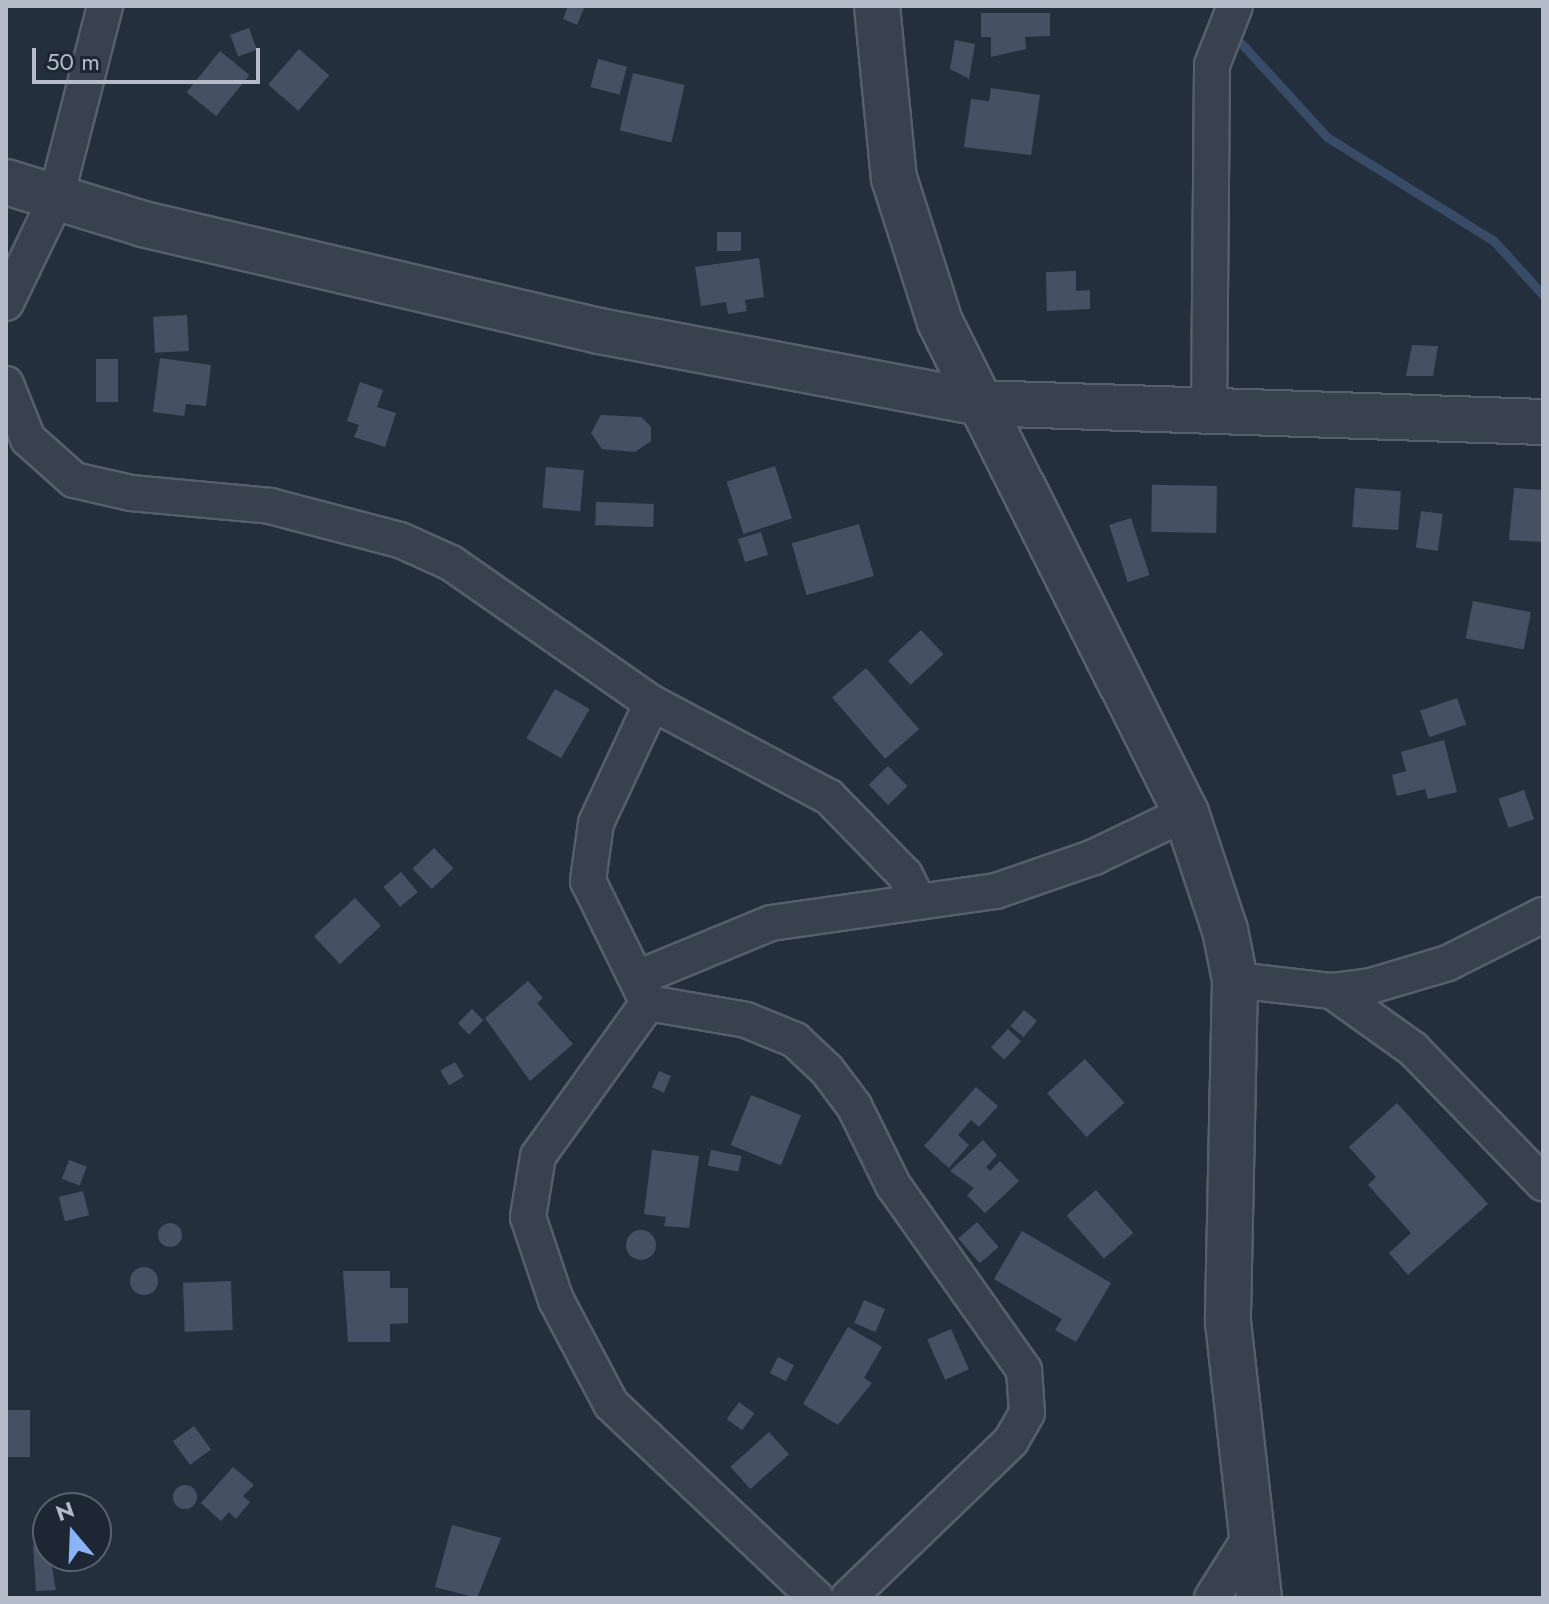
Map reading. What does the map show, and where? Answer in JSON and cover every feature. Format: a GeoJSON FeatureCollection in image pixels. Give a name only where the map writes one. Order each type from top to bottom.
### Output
{"type":"FeatureCollection","features":[{"type":"Feature","properties":{"kind":"street"},"geometry":{"type":"LineString","coordinates":[[6,303],[55,201],[105,6]]}},
{"type":"Feature","properties":{"kind":"street"},"geometry":{"type":"LineString","coordinates":[[877,6],[894,178],[940,322],[1186,813],[1208,866],[1235,980],[1225,1258],[1259,1598]]}},
{"type":"Feature","properties":{"kind":"street"},"geometry":{"type":"LineString","coordinates":[[1209,412],[1212,65],[1235,6]]}},
{"type":"Feature","properties":{"kind":"street"},"geometry":{"type":"LineString","coordinates":[[6,182],[55,201],[599,331],[979,403],[1543,422]]}},
{"type":"Feature","properties":{"kind":"street"},"geometry":{"type":"LineString","coordinates":[[6,384],[28,439],[74,480],[131,493],[270,506],[400,540],[451,563],[652,703],[829,797],[905,875],[918,900]]}},
{"type":"Feature","properties":{"kind":"street"},"geometry":{"type":"LineString","coordinates":[[652,703],[596,823],[588,861],[596,900],[644,990],[746,1020],[795,1040],[827,1070],[854,1106],[893,1185],[1024,1370],[1027,1413],[1011,1441],[848,1598]]}},
{"type":"Feature","properties":{"kind":"street"},"geometry":{"type":"LineString","coordinates":[[816,1598],[611,1404],[535,1246],[528,1202],[538,1156],[644,990],[771,923],[996,891],[1094,857],[1186,813]]}},
{"type":"Feature","properties":{"kind":"street"},"geometry":{"type":"LineString","coordinates":[[1235,980],[1332,991],[1414,976],[1504,940],[1543,915]]}},
{"type":"Feature","properties":{"kind":"street"},"geometry":{"type":"LineString","coordinates":[[1332,991],[1413,1049],[1543,1183]]}},
{"type":"Feature","properties":{"kind":"street"},"geometry":{"type":"LineString","coordinates":[[1212,1598],[1251,1536]]}},
{"type":"Feature","properties":{"kind":"building"},"geometry":{"type":"Polygon","coordinates":[[[568,6],[585,6],[577,25],[563,19],[568,6]]]}},
{"type":"Feature","properties":{"kind":"building"},"geometry":{"type":"Polygon","coordinates":[[[981,13],[1050,13],[1050,36],[1025,37],[1026,49],[991,57],[991,37],[981,37],[981,13]]]}},
{"type":"Feature","properties":{"kind":"building"},"geometry":{"type":"Polygon","coordinates":[[[249,28],[257,50],[238,56],[230,35],[249,28]]]}},
{"type":"Feature","properties":{"kind":"building"},"geometry":{"type":"Polygon","coordinates":[[[955,40],[975,44],[969,79],[950,69],[955,40]]]}},
{"type":"Feature","properties":{"kind":"building"},"geometry":{"type":"Polygon","coordinates":[[[299,49],[329,75],[298,111],[268,84],[299,49]]]}},
{"type":"Feature","properties":{"kind":"building"},"geometry":{"type":"Polygon","coordinates":[[[220,51],[250,75],[216,116],[187,92],[220,51]]]}},
{"type":"Feature","properties":{"kind":"building"},"geometry":{"type":"Polygon","coordinates":[[[598,59],[627,67],[619,95],[590,87],[598,59]]]}},
{"type":"Feature","properties":{"kind":"building"},"geometry":{"type":"Polygon","coordinates":[[[633,73],[685,85],[671,142],[620,130],[633,73]]]}},
{"type":"Feature","properties":{"kind":"building"},"geometry":{"type":"Polygon","coordinates":[[[991,88],[1040,95],[1031,155],[964,147],[971,99],[989,101],[991,88]]]}},
{"type":"Feature","properties":{"kind":"building"},"geometry":{"type":"Polygon","coordinates":[[[717,232],[741,232],[741,251],[717,251],[717,232]]]}},
{"type":"Feature","properties":{"kind":"building"},"geometry":{"type":"Polygon","coordinates":[[[759,258],[764,297],[745,300],[747,311],[728,314],[726,302],[701,306],[695,267],[759,258]]]}},
{"type":"Feature","properties":{"kind":"building"},"geometry":{"type":"Polygon","coordinates":[[[1076,271],[1076,291],[1090,290],[1090,309],[1047,311],[1046,272],[1076,271]]]}},
{"type":"Feature","properties":{"kind":"building"},"geometry":{"type":"Polygon","coordinates":[[[187,315],[189,351],[155,353],[153,317],[187,315]]]}},
{"type":"Feature","properties":{"kind":"building"},"geometry":{"type":"Polygon","coordinates":[[[1412,345],[1438,346],[1433,376],[1406,376],[1412,345]]]}},
{"type":"Feature","properties":{"kind":"building"},"geometry":{"type":"Polygon","coordinates":[[[160,358],[211,365],[206,406],[186,404],[184,416],[153,412],[160,358]]]}},
{"type":"Feature","properties":{"kind":"building"},"geometry":{"type":"Polygon","coordinates":[[[96,359],[118,359],[118,402],[96,402],[96,359]]]}},
{"type":"Feature","properties":{"kind":"building"},"geometry":{"type":"Polygon","coordinates":[[[360,382],[383,390],[377,407],[396,413],[385,447],[354,437],[359,425],[347,421],[360,382]]]}},
{"type":"Feature","properties":{"kind":"building"},"geometry":{"type":"Polygon","coordinates":[[[601,415],[641,417],[651,427],[651,441],[635,452],[602,449],[591,433],[601,415]]]}},
{"type":"Feature","properties":{"kind":"building"},"geometry":{"type":"Polygon","coordinates":[[[775,466],[792,518],[743,534],[726,482],[775,466]]]}},
{"type":"Feature","properties":{"kind":"building"},"geometry":{"type":"Polygon","coordinates":[[[546,467],[584,470],[580,511],[542,508],[546,467]]]}},
{"type":"Feature","properties":{"kind":"building"},"geometry":{"type":"Polygon","coordinates":[[[1152,485],[1217,486],[1216,533],[1151,532],[1152,485]]]}},
{"type":"Feature","properties":{"kind":"building"},"geometry":{"type":"Polygon","coordinates":[[[1355,488],[1401,491],[1398,530],[1352,527],[1355,488]]]}},
{"type":"Feature","properties":{"kind":"building"},"geometry":{"type":"Polygon","coordinates":[[[1514,488],[1543,490],[1543,542],[1509,540],[1514,488]]]}},
{"type":"Feature","properties":{"kind":"building"},"geometry":{"type":"Polygon","coordinates":[[[596,502],[654,504],[653,527],[595,525],[596,502]]]}},
{"type":"Feature","properties":{"kind":"building"},"geometry":{"type":"Polygon","coordinates":[[[1421,511],[1443,514],[1438,551],[1416,548],[1421,511]]]}},
{"type":"Feature","properties":{"kind":"building"},"geometry":{"type":"Polygon","coordinates":[[[1131,518],[1150,575],[1128,582],[1109,525],[1131,518]]]}},
{"type":"Feature","properties":{"kind":"building"},"geometry":{"type":"Polygon","coordinates":[[[859,524],[874,576],[807,595],[792,543],[859,524]]]}},
{"type":"Feature","properties":{"kind":"building"},"geometry":{"type":"Polygon","coordinates":[[[761,532],[768,555],[745,562],[738,539],[761,532]]]}},
{"type":"Feature","properties":{"kind":"building"},"geometry":{"type":"Polygon","coordinates":[[[1473,601],[1531,612],[1524,650],[1466,638],[1473,601]]]}},
{"type":"Feature","properties":{"kind":"building"},"geometry":{"type":"Polygon","coordinates":[[[921,630],[944,654],[911,685],[888,661],[921,630]]]}},
{"type":"Feature","properties":{"kind":"building"},"geometry":{"type":"Polygon","coordinates":[[[866,668],[919,729],[885,759],[832,698],[866,668]]]}},
{"type":"Feature","properties":{"kind":"building"},"geometry":{"type":"Polygon","coordinates":[[[555,689],[590,709],[561,758],[526,738],[555,689]]]}},
{"type":"Feature","properties":{"kind":"building"},"geometry":{"type":"Polygon","coordinates":[[[1457,698],[1466,724],[1429,737],[1420,711],[1457,698]]]}},
{"type":"Feature","properties":{"kind":"building"},"geometry":{"type":"Polygon","coordinates":[[[1444,740],[1457,792],[1428,799],[1425,789],[1397,796],[1392,775],[1406,771],[1401,752],[1444,740]]]}},
{"type":"Feature","properties":{"kind":"building"},"geometry":{"type":"Polygon","coordinates":[[[888,766],[907,786],[888,805],[869,785],[888,766]]]}},
{"type":"Feature","properties":{"kind":"building"},"geometry":{"type":"Polygon","coordinates":[[[1524,790],[1534,819],[1509,828],[1498,799],[1524,790]]]}},
{"type":"Feature","properties":{"kind":"building"},"geometry":{"type":"Polygon","coordinates":[[[434,848],[453,868],[432,889],[412,869],[434,848]]]}},
{"type":"Feature","properties":{"kind":"building"},"geometry":{"type":"Polygon","coordinates":[[[401,872],[418,892],[400,907],[383,887],[401,872]]]}},
{"type":"Feature","properties":{"kind":"building"},"geometry":{"type":"Polygon","coordinates":[[[355,898],[381,926],[340,964],[314,936],[355,898]]]}},
{"type":"Feature","properties":{"kind":"building"},"geometry":{"type":"Polygon","coordinates":[[[528,981],[543,998],[537,1003],[573,1044],[530,1081],[485,1018],[528,981]]]}},
{"type":"Feature","properties":{"kind":"building"},"geometry":{"type":"Polygon","coordinates":[[[472,1009],[483,1020],[469,1034],[458,1023],[472,1009]]]}},
{"type":"Feature","properties":{"kind":"building"},"geometry":{"type":"Polygon","coordinates":[[[1024,1010],[1037,1021],[1024,1037],[1011,1026],[1024,1010]]]}},
{"type":"Feature","properties":{"kind":"building"},"geometry":{"type":"Polygon","coordinates":[[[1008,1029],[1021,1041],[1004,1060],[991,1047],[1008,1029]]]}},
{"type":"Feature","properties":{"kind":"building"},"geometry":{"type":"Polygon","coordinates":[[[1085,1059],[1124,1103],[1087,1137],[1047,1093],[1085,1059]]]}},
{"type":"Feature","properties":{"kind":"building"},"geometry":{"type":"Polygon","coordinates":[[[455,1062],[464,1077],[449,1085],[440,1071],[455,1062]]]}},
{"type":"Feature","properties":{"kind":"building"},"geometry":{"type":"Polygon","coordinates":[[[659,1071],[671,1076],[664,1093],[652,1088],[659,1071]]]}},
{"type":"Feature","properties":{"kind":"building"},"geometry":{"type":"Polygon","coordinates":[[[976,1087],[998,1106],[979,1127],[971,1120],[958,1135],[969,1145],[949,1168],[924,1146],[976,1087]]]}},
{"type":"Feature","properties":{"kind":"building"},"geometry":{"type":"Polygon","coordinates":[[[751,1095],[801,1115],[781,1165],[731,1145],[751,1095]]]}},
{"type":"Feature","properties":{"kind":"building"},"geometry":{"type":"Polygon","coordinates":[[[1397,1103],[1488,1204],[1408,1275],[1389,1253],[1411,1233],[1368,1185],[1376,1177],[1349,1147],[1397,1103]]]}},
{"type":"Feature","properties":{"kind":"building"},"geometry":{"type":"Polygon","coordinates":[[[983,1140],[997,1155],[986,1167],[990,1171],[1000,1161],[1019,1181],[985,1213],[967,1195],[974,1188],[950,1171],[983,1140]]]}},
{"type":"Feature","properties":{"kind":"building"},"geometry":{"type":"Polygon","coordinates":[[[652,1150],[699,1156],[689,1228],[664,1226],[666,1217],[644,1214],[652,1150]]]}},
{"type":"Feature","properties":{"kind":"building"},"geometry":{"type":"Polygon","coordinates":[[[711,1150],[741,1156],[738,1172],[708,1166],[711,1150]]]}},
{"type":"Feature","properties":{"kind":"building"},"geometry":{"type":"Polygon","coordinates":[[[69,1160],[87,1167],[80,1185],[62,1179],[69,1160]]]}},
{"type":"Feature","properties":{"kind":"building"},"geometry":{"type":"Polygon","coordinates":[[[1096,1190],[1133,1233],[1104,1259],[1067,1216],[1096,1190]]]}},
{"type":"Feature","properties":{"kind":"building"},"geometry":{"type":"Polygon","coordinates":[[[83,1191],[89,1215],[65,1221],[59,1197],[83,1191]]]}},
{"type":"Feature","properties":{"kind":"building"},"geometry":{"type":"Polygon","coordinates":[[[977,1222],[999,1247],[980,1263],[958,1238],[977,1222]]]}},
{"type":"Feature","properties":{"kind":"building"},"geometry":{"type":"Polygon","coordinates":[[[170,1223],[178,1227],[182,1235],[178,1243],[170,1247],[162,1243],[158,1235],[162,1227],[170,1223]]]}},
{"type":"Feature","properties":{"kind":"building"},"geometry":{"type":"Polygon","coordinates":[[[641,1230],[651,1235],[656,1245],[651,1255],[641,1260],[631,1255],[626,1245],[631,1235],[641,1230]]]}},
{"type":"Feature","properties":{"kind":"building"},"geometry":{"type":"Polygon","coordinates":[[[1022,1231],[1111,1283],[1076,1342],[1055,1330],[1062,1319],[994,1279],[1022,1231]]]}},
{"type":"Feature","properties":{"kind":"building"},"geometry":{"type":"Polygon","coordinates":[[[144,1267],[154,1271],[158,1281],[154,1291],[144,1295],[134,1291],[130,1281],[134,1271],[144,1267]]]}},
{"type":"Feature","properties":{"kind":"building"},"geometry":{"type":"Polygon","coordinates":[[[343,1271],[390,1271],[390,1288],[408,1288],[408,1323],[390,1324],[390,1342],[348,1342],[343,1271]]]}},
{"type":"Feature","properties":{"kind":"building"},"geometry":{"type":"Polygon","coordinates":[[[231,1281],[233,1330],[185,1332],[183,1283],[231,1281]]]}},
{"type":"Feature","properties":{"kind":"building"},"geometry":{"type":"Polygon","coordinates":[[[864,1300],[885,1309],[875,1332],[854,1323],[864,1300]]]}},
{"type":"Feature","properties":{"kind":"building"},"geometry":{"type":"Polygon","coordinates":[[[848,1327],[882,1347],[864,1378],[872,1383],[838,1425],[803,1404],[848,1327]]]}},
{"type":"Feature","properties":{"kind":"building"},"geometry":{"type":"Polygon","coordinates":[[[951,1329],[969,1369],[945,1380],[927,1340],[951,1329]]]}},
{"type":"Feature","properties":{"kind":"building"},"geometry":{"type":"Polygon","coordinates":[[[778,1357],[794,1365],[786,1381],[770,1373],[778,1357]]]}},
{"type":"Feature","properties":{"kind":"building"},"geometry":{"type":"Polygon","coordinates":[[[739,1402],[754,1413],[742,1430],[727,1419],[739,1402]]]}},
{"type":"Feature","properties":{"kind":"building"},"geometry":{"type":"Polygon","coordinates":[[[6,1410],[30,1410],[30,1457],[6,1457],[6,1410]]]}},
{"type":"Feature","properties":{"kind":"building"},"geometry":{"type":"Polygon","coordinates":[[[194,1426],[211,1449],[190,1465],[173,1441],[194,1426]]]}},
{"type":"Feature","properties":{"kind":"building"},"geometry":{"type":"Polygon","coordinates":[[[769,1432],[789,1454],[750,1489],[730,1467],[769,1432]]]}},
{"type":"Feature","properties":{"kind":"building"},"geometry":{"type":"Polygon","coordinates":[[[233,1467],[254,1485],[243,1496],[250,1502],[236,1519],[229,1512],[221,1521],[201,1503],[233,1467]]]}},
{"type":"Feature","properties":{"kind":"building"},"geometry":{"type":"Polygon","coordinates":[[[185,1485],[194,1488],[197,1497],[194,1506],[185,1509],[176,1506],[173,1497],[176,1488],[185,1485]]]}},
{"type":"Feature","properties":{"kind":"building"},"geometry":{"type":"Polygon","coordinates":[[[452,1525],[501,1538],[477,1598],[435,1587],[452,1525]]]}},
{"type":"Feature","properties":{"kind":"building"},"geometry":{"type":"Polygon","coordinates":[[[35,1572],[53,1572],[56,1590],[36,1591],[35,1572]]]}},
{"type":"Feature","properties":{"kind":"waterway"},"geometry":{"type":"LineString","coordinates":[[1242,44],[1327,137],[1494,241],[1543,295]]}}]}
